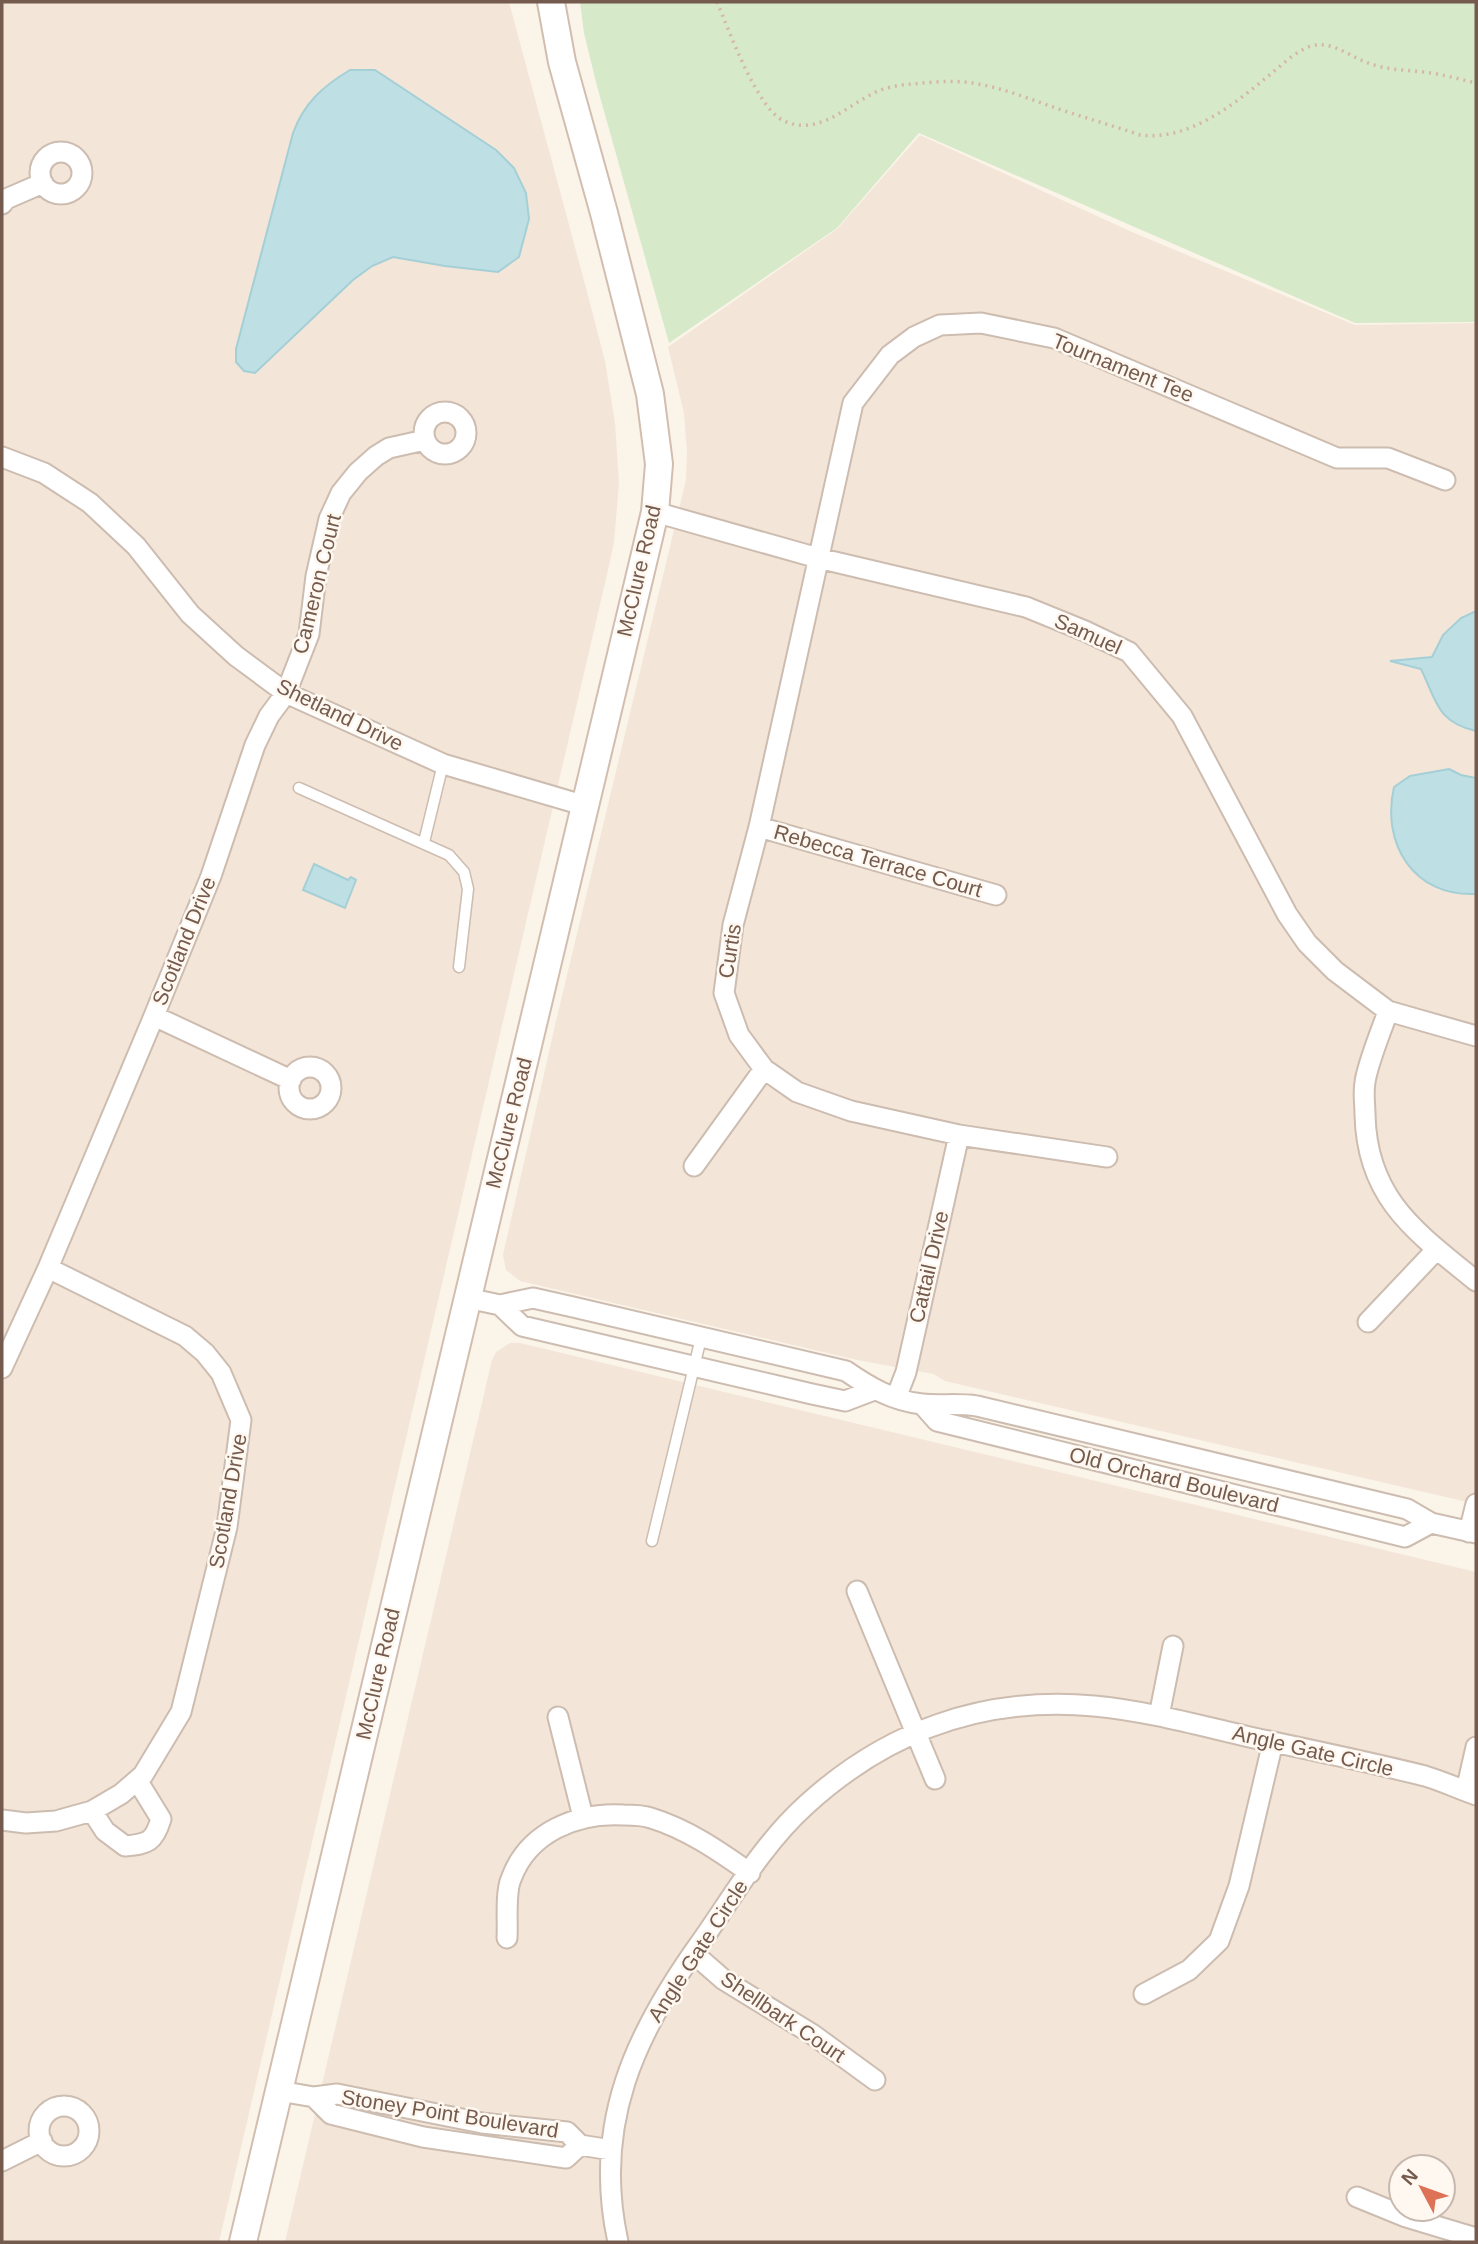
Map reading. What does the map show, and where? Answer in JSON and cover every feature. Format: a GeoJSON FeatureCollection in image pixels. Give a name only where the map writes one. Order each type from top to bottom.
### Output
{"type":"FeatureCollection","features":[{"type":"Feature","properties":{"kind":"street","name":"McClure Road"},"geometry":{"type":"LineString","coordinates":[[243,2242],[655,512],[659,464],[650,394],[562,62],[551,2]]}},
{"type":"Feature","properties":{"kind":"street"},"geometry":{"type":"LineString","coordinates":[[2,204],[6,199],[43,183]]}},
{"type":"Feature","properties":{"kind":"street","name":"Tournament Tee"},"geometry":{"type":"LineString","coordinates":[[818,558],[853,403],[890,355],[914,337],[940,325],[981,323],[1054,338],[1337,458],[1388,458],[1445,480]]}},
{"type":"Feature","properties":{"kind":"street","name":"Cameron Court"},"geometry":{"type":"LineString","coordinates":[[286,693],[309,634],[316,576],[329,519],[341,493],[376,456],[389,448],[425,440]]}},
{"type":"Feature","properties":{"kind":"street","name":"Shetland Drive"},"geometry":{"type":"LineString","coordinates":[[2,457],[44,473],[90,503],[136,546],[190,614],[236,656],[286,693],[443,764],[586,806]]}},
{"type":"Feature","properties":{"kind":"street","name":"Samuel"},"geometry":{"type":"LineString","coordinates":[[655,512],[818,558],[1026,607],[1129,652],[1182,716],[1280,902],[1307,943],[1335,971],[1388,1011],[1464,1035],[1476,1036]]}},
{"type":"Feature","properties":{"kind":"street","name":"Curtis"},"geometry":{"type":"LineString","coordinates":[[818,558],[759,827],[733,925],[724,993],[739,1035],[764,1069],[797,1092],[851,1111],[958,1135],[1107,1157]]}},
{"type":"Feature","properties":{"kind":"street","name":"Scotland Drive"},"geometry":{"type":"LineString","coordinates":[[2,1368],[48,1268],[211,876],[255,745],[269,716],[286,693]]}},
{"type":"Feature","properties":{"kind":"street","name":"Rebecca Terrace Court"},"geometry":{"type":"LineString","coordinates":[[759,827],[996,895]]}},
{"type":"Feature","properties":{"kind":"street"},"geometry":{"type":"LineString","coordinates":[[1388,1011],[1365,1082],[1366,1136],[1377,1178],[1395,1209],[1476,1281]]}},
{"type":"Feature","properties":{"kind":"street"},"geometry":{"type":"LineString","coordinates":[[154,1016],[291,1080]]}},
{"type":"Feature","properties":{"kind":"street"},"geometry":{"type":"LineString","coordinates":[[694,1166],[764,1069]]}},
{"type":"Feature","properties":{"kind":"street","name":"Cattail Drive"},"geometry":{"type":"LineString","coordinates":[[896,1398],[906,1372],[958,1135]]}},
{"type":"Feature","properties":{"kind":"street"},"geometry":{"type":"LineString","coordinates":[[1368,1322],[1437,1249]]}},
{"type":"Feature","properties":{"kind":"street","name":"Scotland Drive"},"geometry":{"type":"LineString","coordinates":[[2,1820],[26,1823],[56,1821],[92,1811],[121,1794],[143,1775],[181,1712],[227,1527],[241,1420],[221,1373],[205,1353],[185,1336],[48,1268]]}},
{"type":"Feature","properties":{"kind":"street","name":"Old Orchard Boulevard"},"geometry":{"type":"LineString","coordinates":[[467,1298],[500,1305],[533,1298],[846,1371],[874,1390],[896,1398],[922,1404],[953,1403],[977,1406],[1407,1509],[1432,1523],[1472,1533]]}},
{"type":"Feature","properties":{"kind":"street","name":"Old Orchard Boulevard"},"geometry":{"type":"LineString","coordinates":[[500,1305],[522,1326],[694,1367],[845,1401],[874,1390]]}},
{"type":"Feature","properties":{"kind":"street","name":"Old Orchard Boulevard"},"geometry":{"type":"LineString","coordinates":[[922,1404],[937,1421],[1405,1537],[1432,1523]]}},
{"type":"Feature","properties":{"kind":"street"},"geometry":{"type":"LineString","coordinates":[[1472,1533],[1476,1504]]}},
{"type":"Feature","properties":{"kind":"street"},"geometry":{"type":"LineString","coordinates":[[857,1591],[935,1779]]}},
{"type":"Feature","properties":{"kind":"street"},"geometry":{"type":"LineString","coordinates":[[1159,1716],[1173,1646]]}},
{"type":"Feature","properties":{"kind":"street","name":"Angle Gate Circle"},"geometry":{"type":"LineString","coordinates":[[618,2242],[612,2216],[611,2150],[617,2107],[630,2063],[652,2017],[693,1953],[777,1834],[806,1805],[868,1758],[915,1733],[968,1714],[1020,1706],[1094,1706],[1159,1716],[1427,1777],[1471,1793],[1476,1747]]}},
{"type":"Feature","properties":{"kind":"street"},"geometry":{"type":"LineString","coordinates":[[558,1717],[583,1817]]}},
{"type":"Feature","properties":{"kind":"street"},"geometry":{"type":"LineString","coordinates":[[1144,1994],[1189,1970],[1219,1941],[1239,1886],[1273,1742]]}},
{"type":"Feature","properties":{"kind":"street"},"geometry":{"type":"LineString","coordinates":[[92,1811],[105,1831],[125,1846],[145,1844],[156,1835],[161,1819],[137,1780]]}},
{"type":"Feature","properties":{"kind":"street"},"geometry":{"type":"LineString","coordinates":[[507,1938],[510,1881],[525,1851],[547,1832],[583,1817],[648,1816],[716,1849],[750,1872]]}},
{"type":"Feature","properties":{"kind":"street","name":"Shellbark Court"},"geometry":{"type":"LineString","coordinates":[[693,1953],[724,1980],[812,2034],[875,2080]]}},
{"type":"Feature","properties":{"kind":"street","name":"Stoney Point Boulevard"},"geometry":{"type":"LineString","coordinates":[[279,2091],[314,2097],[337,2094],[482,2123],[567,2132],[580,2145],[611,2150]]}},
{"type":"Feature","properties":{"kind":"street"},"geometry":{"type":"LineString","coordinates":[[2,2161],[42,2141]]}},
{"type":"Feature","properties":{"kind":"street"},"geometry":{"type":"LineString","coordinates":[[1357,2197],[1406,2217],[1476,2238]]}},
{"type":"Feature","properties":{"kind":"lane"},"geometry":{"type":"LineString","coordinates":[[424,842],[443,764]]}},
{"type":"Feature","properties":{"kind":"lane"},"geometry":{"type":"LineString","coordinates":[[299,788],[449,855],[464,873],[467,889],[459,967]]}},
{"type":"Feature","properties":{"kind":"lane"},"geometry":{"type":"LineString","coordinates":[[652,1541],[701,1338]]}},
{"type":"Feature","properties":{"kind":"path"},"geometry":{"type":"LineString","coordinates":[[717,2],[767,107],[778,118],[797,125],[827,121],[870,95],[892,86],[970,82],[1000,89],[1140,135],[1164,137],[1194,127],[1226,108],[1298,52],[1311,46],[1323,45],[1344,51],[1369,64],[1392,70],[1440,75],[1476,83]]}},
{"type":"Feature","properties":{"kind":"shaded area"},"geometry":{"type":"Polygon","coordinates":[[[2,2],[509,2],[605,361],[615,423],[619,483],[614,542],[608,570],[219,2242],[2,2242],[2,2]]]}},
{"type":"Feature","properties":{"kind":"shaded area"},"geometry":{"type":"Polygon","coordinates":[[[920,135],[1132,232],[1355,325],[1476,323],[1476,1504],[945,1381],[933,1374],[857,1360],[520,1281],[506,1270],[503,1255],[556,1021],[686,480],[684,413],[668,347],[837,229],[920,135]]]}},
{"type":"Feature","properties":{"kind":"shaded area"},"geometry":{"type":"Polygon","coordinates":[[[510,1343],[520,1343],[1476,1572],[1476,2242],[285,2242],[496,1352],[510,1343]]]}},
{"type":"Feature","properties":{"kind":"green space"},"geometry":{"type":"Polygon","coordinates":[[[580,2],[1476,2],[1476,322],[1355,323],[919,133],[837,228],[669,343],[597,86],[584,33],[580,2]]]}},
{"type":"Feature","properties":{"kind":"water"},"geometry":{"type":"Polygon","coordinates":[[[350,70],[375,70],[496,150],[514,168],[526,193],[529,219],[519,257],[498,272],[393,257],[372,266],[353,280],[255,373],[244,371],[236,362],[236,349],[293,133],[316,96],[350,70]]]}},
{"type":"Feature","properties":{"kind":"water"},"geometry":{"type":"Polygon","coordinates":[[[1476,611],[1476,731],[1453,722],[1446,716],[1435,701],[1421,669],[1390,661],[1432,657],[1443,635],[1461,618],[1476,611]]]}},
{"type":"Feature","properties":{"kind":"water"},"geometry":{"type":"Polygon","coordinates":[[[1449,769],[1476,778],[1476,894],[1454,893],[1419,876],[1406,863],[1392,828],[1394,787],[1410,776],[1449,769]]]}},
{"type":"Feature","properties":{"kind":"water"},"geometry":{"type":"Polygon","coordinates":[[[314,864],[348,880],[351,877],[356,880],[345,908],[303,890],[314,864]]]}}]}
